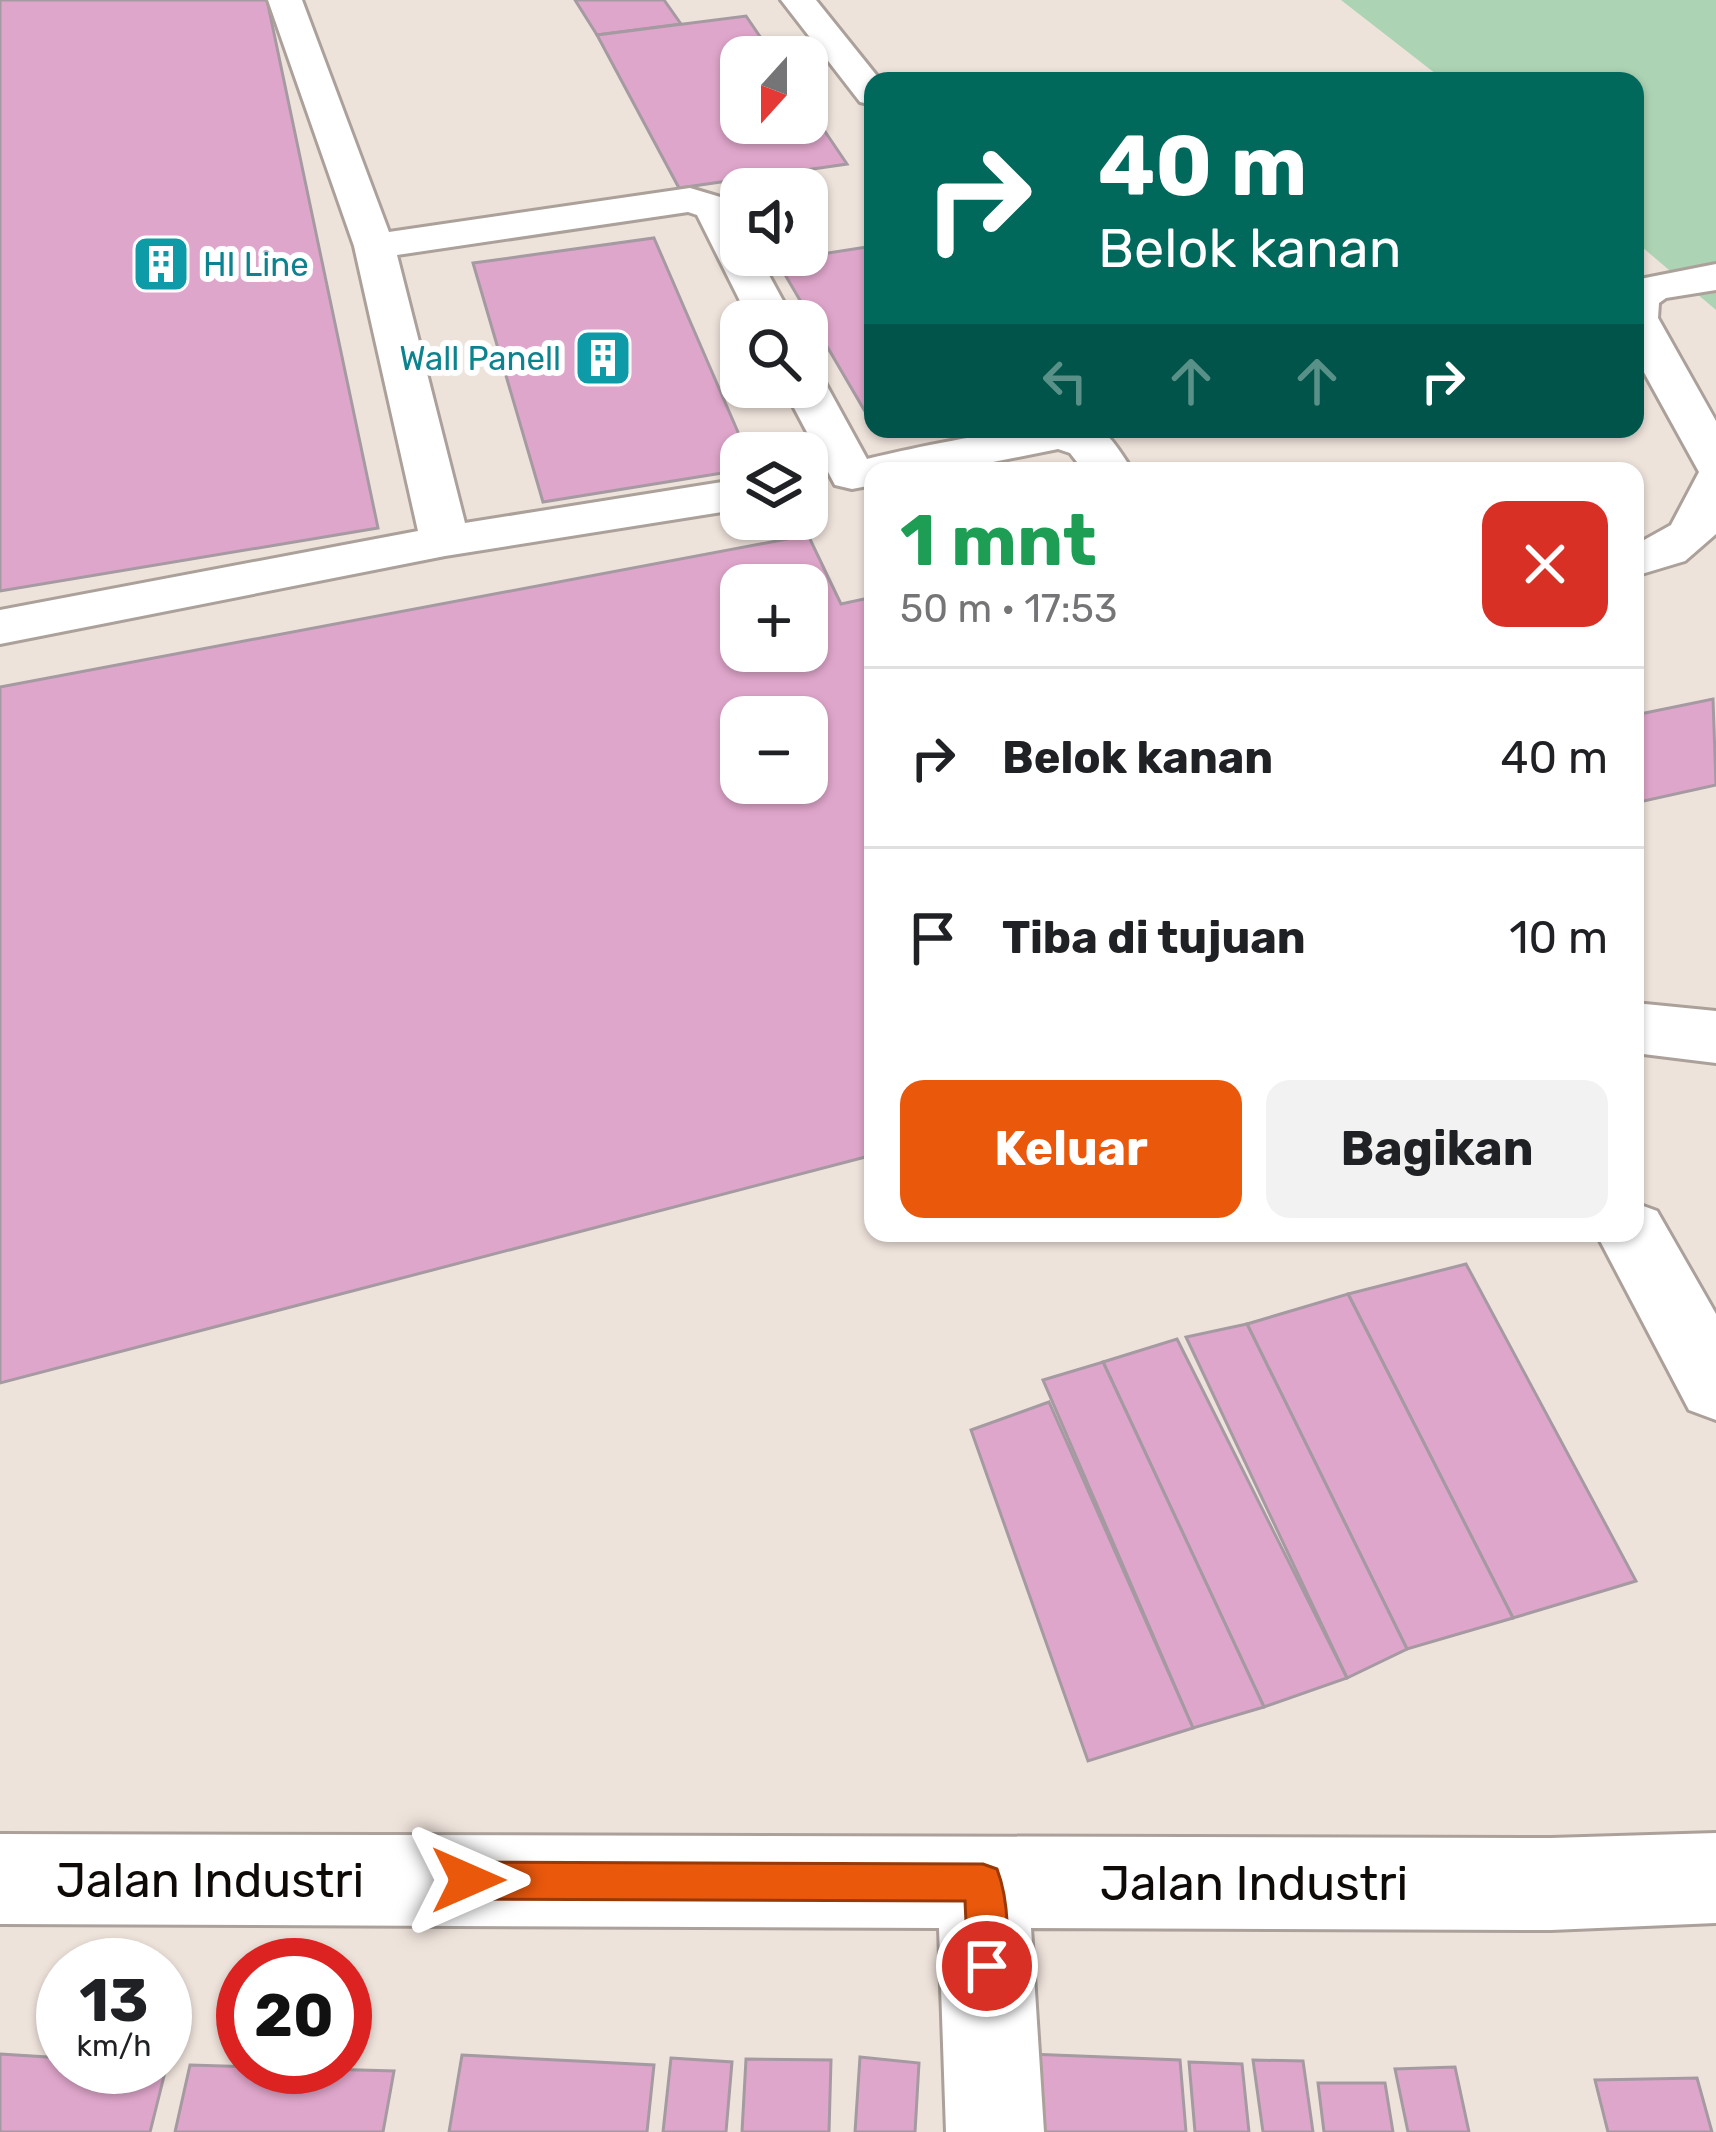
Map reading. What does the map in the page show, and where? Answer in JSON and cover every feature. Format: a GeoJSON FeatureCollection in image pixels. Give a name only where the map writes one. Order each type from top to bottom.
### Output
{"type":"FeatureCollection","features":[{"type":"Feature","properties":{"kind":"street"},"geometry":{"type":"LineString","coordinates":[[285,0],[374,245],[445,542]]}},
{"type":"Feature","properties":{"kind":"street"},"geometry":{"type":"LineString","coordinates":[[798,0],[864,83]]}},
{"type":"Feature","properties":{"kind":"street"},"geometry":{"type":"LineString","coordinates":[[374,245],[690,200],[712,207],[761,300]]}},
{"type":"Feature","properties":{"kind":"street"},"geometry":{"type":"LineString","coordinates":[[1644,293],[1653,286],[1716,277]]}},
{"type":"Feature","properties":{"kind":"street"},"geometry":{"type":"LineString","coordinates":[[1644,332],[1716,463]]}},
{"type":"Feature","properties":{"kind":"street"},"geometry":{"type":"LineString","coordinates":[[817,408],[852,475]]}},
{"type":"Feature","properties":{"kind":"street"},"geometry":{"type":"LineString","coordinates":[[919,462],[1042,438]]}},
{"type":"Feature","properties":{"kind":"street"},"geometry":{"type":"LineString","coordinates":[[1081,438],[1102,462]]}},
{"type":"Feature","properties":{"kind":"street"},"geometry":{"type":"LineString","coordinates":[[1644,559],[1672,551],[1692,535],[1707,514],[1716,482]]}},
{"type":"Feature","properties":{"kind":"street"},"geometry":{"type":"LineString","coordinates":[[0,627],[445,542],[720,497]]}},
{"type":"Feature","properties":{"kind":"street"},"geometry":{"type":"LineString","coordinates":[[1644,1029],[1716,1037]]}},
{"type":"Feature","properties":{"kind":"street"},"geometry":{"type":"LineString","coordinates":[[1637,1242],[1716,1385]]}},
{"type":"Feature","properties":{"kind":"street","name":"Jalan Industri"},"geometry":{"type":"LineString","coordinates":[[0,1879],[1551,1884],[1716,1878]]}},
{"type":"Feature","properties":{"kind":"street"},"geometry":{"type":"LineString","coordinates":[[983,1882],[994,2132]]}},
{"type":"Feature","properties":{"kind":"green space"},"geometry":{"type":"Polygon","coordinates":[[[1341,0],[1716,0],[1716,310],[1644,249],[1644,72],[1433,72],[1341,0]]]}},
{"type":"Feature","properties":{"kind":"building","name":"HI Line"},"geometry":{"type":"Polygon","coordinates":[[[0,0],[267,0],[378,528],[0,591],[0,0]]]}},
{"type":"Feature","properties":{"kind":"building"},"geometry":{"type":"Polygon","coordinates":[[[575,0],[664,0],[681,24],[597,35],[575,0]]]}},
{"type":"Feature","properties":{"kind":"building"},"geometry":{"type":"Polygon","coordinates":[[[746,16],[760,36],[720,36],[720,144],[828,144],[828,136],[847,164],[720,168],[720,182],[679,188],[597,35],[746,16]]]}},
{"type":"Feature","properties":{"kind":"building","name":"Wall Panell"},"geometry":{"type":"Polygon","coordinates":[[[654,238],[720,391],[720,408],[728,408],[738,432],[720,432],[720,473],[543,502],[473,263],[654,238]]]}},
{"type":"Feature","properties":{"kind":"building"},"geometry":{"type":"Polygon","coordinates":[[[864,247],[864,410],[828,348],[828,300],[800,300],[786,276],[828,276],[828,253],[864,247]]]}},
{"type":"Feature","properties":{"kind":"building"},"geometry":{"type":"Polygon","coordinates":[[[781,540],[810,540],[822,564],[720,564],[720,672],[828,672],[828,577],[841,604],[864,599],[864,1157],[0,1383],[0,687],[781,540]]]}},
{"type":"Feature","properties":{"kind":"building"},"geometry":{"type":"Polygon","coordinates":[[[1713,699],[1716,785],[1644,801],[1644,713],[1713,699]]]}},
{"type":"Feature","properties":{"kind":"building"},"geometry":{"type":"Polygon","coordinates":[[[1466,1264],[1636,1581],[1513,1618],[1348,1294],[1466,1264]]]}},
{"type":"Feature","properties":{"kind":"building"},"geometry":{"type":"Polygon","coordinates":[[[1348,1294],[1513,1618],[1407,1649],[1247,1324],[1348,1294]]]}},
{"type":"Feature","properties":{"kind":"building"},"geometry":{"type":"Polygon","coordinates":[[[1247,1324],[1407,1649],[1347,1678],[1186,1337],[1247,1324]]]}},
{"type":"Feature","properties":{"kind":"building"},"geometry":{"type":"Polygon","coordinates":[[[1177,1339],[1347,1678],[1264,1707],[1103,1362],[1177,1339]]]}},
{"type":"Feature","properties":{"kind":"building"},"geometry":{"type":"Polygon","coordinates":[[[1103,1362],[1264,1707],[1193,1728],[1043,1380],[1103,1362]]]}},
{"type":"Feature","properties":{"kind":"building"},"geometry":{"type":"Polygon","coordinates":[[[1049,1402],[1193,1728],[1088,1761],[971,1430],[1049,1402]]]}},
{"type":"Feature","properties":{"kind":"building"},"geometry":{"type":"Polygon","coordinates":[[[1001,2053],[1180,2060],[1186,2132],[1002,2132],[1001,2053]]]}},
{"type":"Feature","properties":{"kind":"building"},"geometry":{"type":"Polygon","coordinates":[[[0,2054],[36,2056],[36,2094],[160,2094],[150,2132],[0,2132],[0,2054]]]}},
{"type":"Feature","properties":{"kind":"building"},"geometry":{"type":"Polygon","coordinates":[[[462,2055],[654,2065],[647,2132],[449,2132],[462,2055]]]}},
{"type":"Feature","properties":{"kind":"building"},"geometry":{"type":"Polygon","coordinates":[[[860,2057],[919,2063],[915,2132],[855,2132],[860,2057]]]}},
{"type":"Feature","properties":{"kind":"building"},"geometry":{"type":"Polygon","coordinates":[[[671,2058],[732,2062],[726,2132],[663,2132],[671,2058]]]}},
{"type":"Feature","properties":{"kind":"building"},"geometry":{"type":"Polygon","coordinates":[[[746,2059],[831,2060],[829,2132],[742,2132],[746,2059]]]}},
{"type":"Feature","properties":{"kind":"building"},"geometry":{"type":"Polygon","coordinates":[[[1253,2060],[1303,2061],[1313,2132],[1263,2132],[1253,2060]]]}},
{"type":"Feature","properties":{"kind":"building"},"geometry":{"type":"Polygon","coordinates":[[[1189,2062],[1242,2064],[1249,2132],[1195,2132],[1189,2062]]]}},
{"type":"Feature","properties":{"kind":"building"},"geometry":{"type":"Polygon","coordinates":[[[192,2065],[216,2066],[216,2094],[372,2094],[372,2070],[394,2071],[383,2132],[175,2132],[184,2094],[192,2094],[192,2065]]]}},
{"type":"Feature","properties":{"kind":"building"},"geometry":{"type":"Polygon","coordinates":[[[1455,2067],[1469,2132],[1408,2132],[1395,2069],[1455,2067]]]}},
{"type":"Feature","properties":{"kind":"building"},"geometry":{"type":"Polygon","coordinates":[[[1697,2078],[1712,2132],[1608,2132],[1595,2080],[1697,2078]]]}},
{"type":"Feature","properties":{"kind":"building"},"geometry":{"type":"Polygon","coordinates":[[[1318,2083],[1385,2083],[1393,2132],[1324,2132],[1318,2083]]]}},
{"type":"Feature","properties":{"kind":"place","name":"HI Line"},"geometry":{"type":"Point","coordinates":[161,264]}},
{"type":"Feature","properties":{"kind":"place","name":"Wall Panell"},"geometry":{"type":"Point","coordinates":[603,358]}},
{"type":"Feature","properties":{"kind":"route"},"geometry":{"type":"LineString","coordinates":[[468,1880],[983,1882],[987,1966]]}}]}
